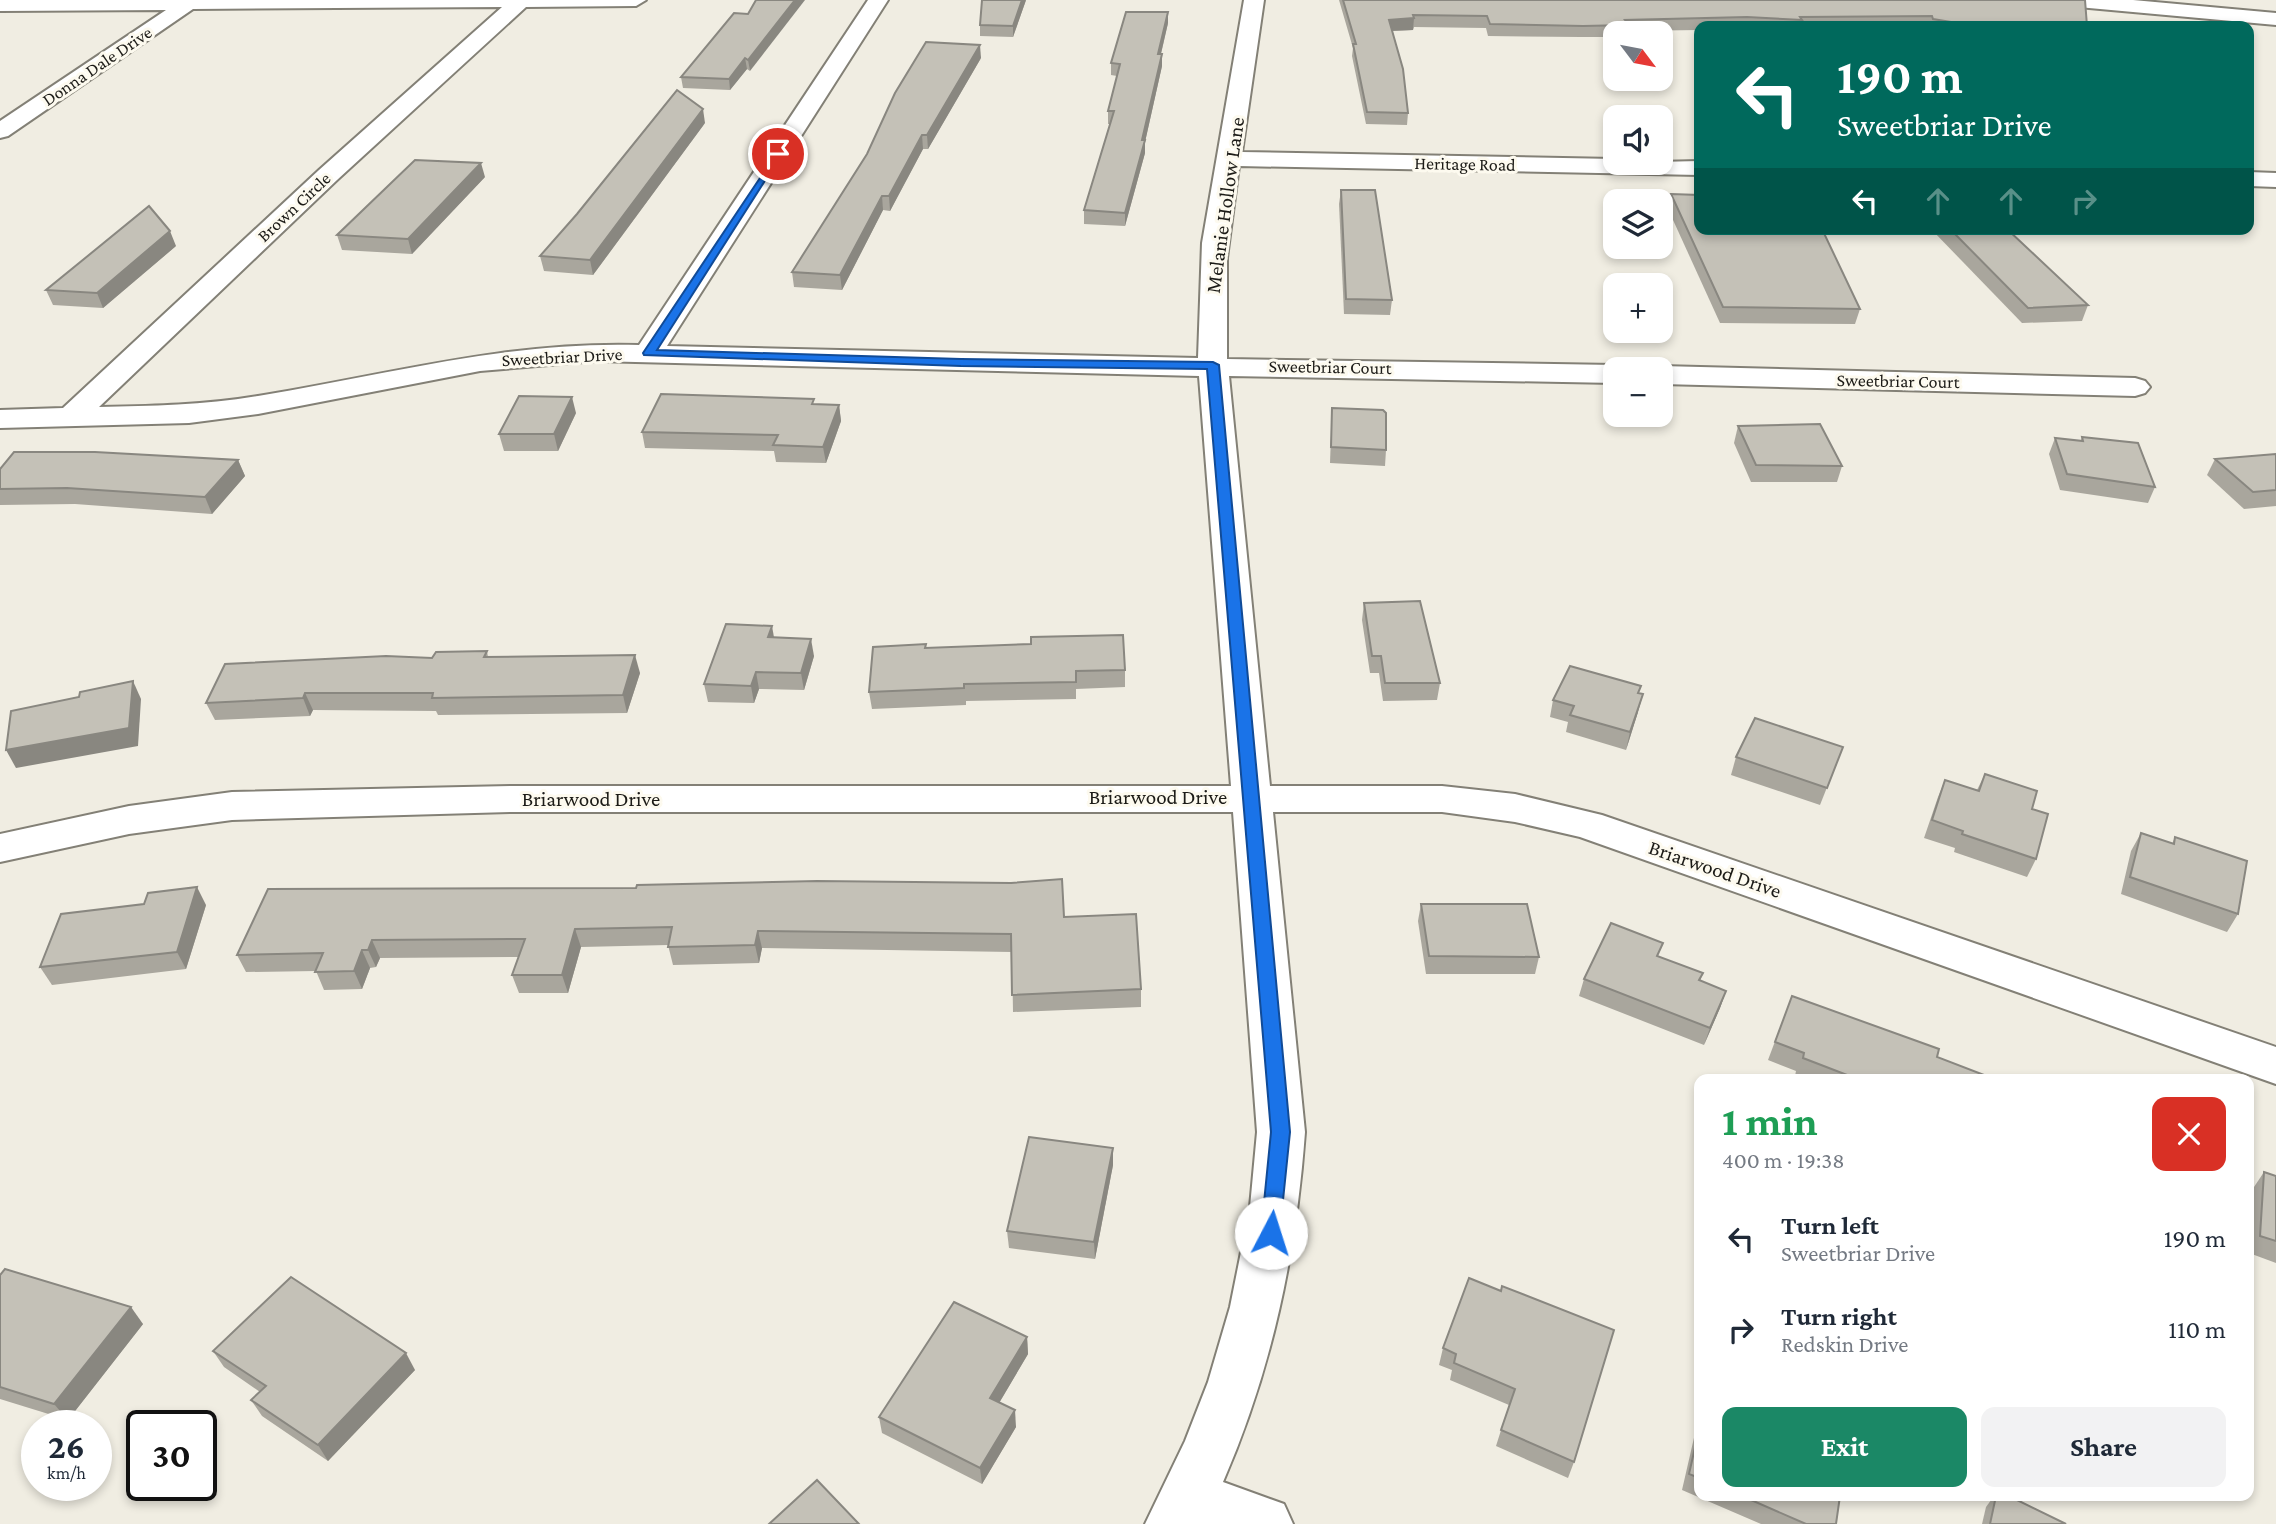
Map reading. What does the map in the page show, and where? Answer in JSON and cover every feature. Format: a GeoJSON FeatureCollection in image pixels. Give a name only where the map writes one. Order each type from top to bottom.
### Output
{"type":"FeatureCollection","features":[{"type":"Feature","properties":{"kind":"street"},"geometry":{"type":"LineString","coordinates":[[0,5],[636,0]]}},
{"type":"Feature","properties":{"kind":"street"},"geometry":{"type":"LineString","coordinates":[[649,353],[878,0]]}},
{"type":"Feature","properties":{"kind":"street","name":"Melanie Hollow Lane"},"geometry":{"type":"LineString","coordinates":[[1181,1511],[1240,1366],[1271,1233],[1281,1132],[1213,365],[1211,306],[1215,242],[1250,46],[1254,0]]}},
{"type":"Feature","properties":{"kind":"street"},"geometry":{"type":"LineString","coordinates":[[2067,0],[2276,19]]}},
{"type":"Feature","properties":{"kind":"street","name":"Brown Circle"},"geometry":{"type":"LineString","coordinates":[[69,419],[328,175],[521,1]]}},
{"type":"Feature","properties":{"kind":"street","name":"Donna Dale Drive"},"geometry":{"type":"LineString","coordinates":[[0,131],[191,2]]}},
{"type":"Feature","properties":{"kind":"street","name":"Heritage Road"},"geometry":{"type":"LineString","coordinates":[[1230,159],[1694,168]]}},
{"type":"Feature","properties":{"kind":"street"},"geometry":{"type":"LineString","coordinates":[[2254,179],[2276,180]]}},
{"type":"Feature","properties":{"kind":"street","name":"Sweetbriar Drive"},"geometry":{"type":"LineString","coordinates":[[0,419],[189,414],[258,405],[444,368],[539,355],[649,353],[961,362],[1213,365]]}},
{"type":"Feature","properties":{"kind":"street","name":"Sweetbriar Court"},"geometry":{"type":"LineString","coordinates":[[1213,365],[1603,374]]}},
{"type":"Feature","properties":{"kind":"street","name":"Sweetbriar Court"},"geometry":{"type":"LineString","coordinates":[[1673,375],[2135,387]]}},
{"type":"Feature","properties":{"kind":"street","name":"Briarwood Drive"},"geometry":{"type":"LineString","coordinates":[[0,848],[129,820],[232,806],[526,799],[1443,799],[1516,808],[1588,825],[2276,1066]]}},
{"type":"Feature","properties":{"kind":"street"},"geometry":{"type":"LineString","coordinates":[[1181,1511],[1264,1524]]}},
{"type":"Feature","properties":{"kind":"building"},"geometry":{"type":"Polygon","coordinates":[[[756,0],[795,0],[748,60],[745,58],[729,79],[681,77],[734,13],[748,14],[756,0]]]}},
{"type":"Feature","properties":{"kind":"building"},"geometry":{"type":"Polygon","coordinates":[[[982,0],[1022,0],[1013,26],[980,25],[982,0]]]}},
{"type":"Feature","properties":{"kind":"building"},"geometry":{"type":"Polygon","coordinates":[[[1343,0],[2085,0],[2087,21],[1945,21],[1933,19],[1932,16],[1800,17],[1802,20],[1747,17],[1603,21],[1603,26],[1583,26],[1490,24],[1487,16],[1413,15],[1414,18],[1389,20],[1403,69],[1408,113],[1367,112],[1353,44],[1356,44],[1343,0]]]}},
{"type":"Feature","properties":{"kind":"building"},"geometry":{"type":"Polygon","coordinates":[[[1126,12],[1168,12],[1158,54],[1162,54],[1142,140],[1145,140],[1125,213],[1084,210],[1114,111],[1108,111],[1120,64],[1111,63],[1126,12]]]}},
{"type":"Feature","properties":{"kind":"building"},"geometry":{"type":"Polygon","coordinates":[[[926,42],[980,45],[927,135],[922,135],[889,196],[882,196],[840,275],[792,272],[867,154],[895,93],[926,42]]]}},
{"type":"Feature","properties":{"kind":"building"},"geometry":{"type":"Polygon","coordinates":[[[677,90],[703,109],[590,260],[540,256],[577,214],[677,90]]]}},
{"type":"Feature","properties":{"kind":"building"},"geometry":{"type":"Polygon","coordinates":[[[415,160],[481,163],[408,239],[337,235],[415,160]]]}},
{"type":"Feature","properties":{"kind":"building"},"geometry":{"type":"Polygon","coordinates":[[[1341,190],[1375,190],[1392,300],[1346,299],[1341,190]]]}},
{"type":"Feature","properties":{"kind":"building"},"geometry":{"type":"Polygon","coordinates":[[[1673,194],[1694,195],[1694,235],[1825,235],[1860,309],[1723,307],[1673,194]]]}},
{"type":"Feature","properties":{"kind":"building"},"geometry":{"type":"Polygon","coordinates":[[[149,206],[170,231],[97,293],[46,290],[149,206]]]}},
{"type":"Feature","properties":{"kind":"building"},"geometry":{"type":"Polygon","coordinates":[[[1956,235],[2013,235],[2088,305],[2028,308],[1956,235]]]}},
{"type":"Feature","properties":{"kind":"building"},"geometry":{"type":"Polygon","coordinates":[[[661,394],[814,399],[812,404],[839,405],[823,447],[773,445],[778,435],[642,432],[661,394]]]}},
{"type":"Feature","properties":{"kind":"building"},"geometry":{"type":"Polygon","coordinates":[[[519,396],[572,397],[554,434],[499,434],[519,396]]]}},
{"type":"Feature","properties":{"kind":"building"},"geometry":{"type":"Polygon","coordinates":[[[1332,408],[1383,410],[1386,413],[1386,450],[1331,447],[1332,408]]]}},
{"type":"Feature","properties":{"kind":"building"},"geometry":{"type":"Polygon","coordinates":[[[1820,424],[1842,466],[1756,465],[1738,426],[1820,424]]]}},
{"type":"Feature","properties":{"kind":"building"},"geometry":{"type":"Polygon","coordinates":[[[2082,437],[2138,443],[2155,487],[2067,474],[2055,438],[2083,441],[2082,437]]]}},
{"type":"Feature","properties":{"kind":"building"},"geometry":{"type":"Polygon","coordinates":[[[14,452],[95,452],[238,460],[205,497],[67,488],[0,489],[0,469],[14,452]]]}},
{"type":"Feature","properties":{"kind":"building"},"geometry":{"type":"Polygon","coordinates":[[[2276,454],[2276,490],[2253,492],[2215,459],[2276,454]]]}},
{"type":"Feature","properties":{"kind":"building"},"geometry":{"type":"Polygon","coordinates":[[[1420,601],[1440,683],[1385,683],[1381,656],[1372,656],[1364,603],[1420,601]]]}},
{"type":"Feature","properties":{"kind":"building"},"geometry":{"type":"Polygon","coordinates":[[[726,624],[772,626],[768,637],[811,639],[801,673],[756,672],[751,686],[704,684],[726,624]]]}},
{"type":"Feature","properties":{"kind":"building"},"geometry":{"type":"Polygon","coordinates":[[[1123,635],[1125,670],[1076,671],[1076,682],[964,684],[964,688],[869,692],[873,647],[1031,644],[1031,637],[1123,635]]]}},
{"type":"Feature","properties":{"kind":"building"},"geometry":{"type":"Polygon","coordinates":[[[487,651],[484,657],[635,655],[623,695],[432,698],[433,693],[305,693],[303,698],[206,703],[225,664],[386,656],[432,658],[436,652],[487,651]]]}},
{"type":"Feature","properties":{"kind":"building"},"geometry":{"type":"Polygon","coordinates":[[[1570,666],[1641,686],[1638,693],[1643,694],[1630,732],[1570,715],[1574,706],[1553,700],[1570,666]]]}},
{"type":"Feature","properties":{"kind":"building"},"geometry":{"type":"Polygon","coordinates":[[[133,681],[129,728],[6,750],[11,711],[79,697],[80,692],[133,681]]]}},
{"type":"Feature","properties":{"kind":"building"},"geometry":{"type":"Polygon","coordinates":[[[1755,718],[1843,747],[1827,788],[1736,757],[1755,718]]]}},
{"type":"Feature","properties":{"kind":"building"},"geometry":{"type":"Polygon","coordinates":[[[1985,774],[2037,791],[2032,809],[2048,814],[2036,859],[1962,834],[1963,831],[1932,820],[1945,780],[1979,791],[1985,774]]]}},
{"type":"Feature","properties":{"kind":"building"},"geometry":{"type":"Polygon","coordinates":[[[2141,833],[2174,844],[2175,837],[2247,861],[2238,914],[2130,877],[2141,833]]]}},
{"type":"Feature","properties":{"kind":"building"},"geometry":{"type":"Polygon","coordinates":[[[1062,879],[1064,917],[1136,914],[1141,989],[1012,995],[1011,934],[758,931],[755,945],[668,947],[672,927],[575,929],[562,975],[512,975],[525,939],[372,940],[368,950],[362,950],[354,971],[315,972],[323,953],[237,955],[268,889],[636,888],[637,885],[817,881],[1011,883],[1062,879]]]}},
{"type":"Feature","properties":{"kind":"building"},"geometry":{"type":"Polygon","coordinates":[[[197,887],[177,952],[40,967],[61,914],[144,904],[148,893],[197,887]]]}},
{"type":"Feature","properties":{"kind":"building"},"geometry":{"type":"Polygon","coordinates":[[[1421,904],[1527,904],[1539,957],[1429,956],[1421,904]]]}},
{"type":"Feature","properties":{"kind":"building"},"geometry":{"type":"Polygon","coordinates":[[[1611,923],[1663,943],[1657,956],[1703,973],[1699,980],[1726,991],[1710,1028],[1584,979],[1611,923]]]}},
{"type":"Feature","properties":{"kind":"building"},"geometry":{"type":"Polygon","coordinates":[[[1792,996],[1939,1049],[1937,1057],[1981,1074],[1844,1074],[1803,1058],[1804,1053],[1775,1042],[1792,996]]]}},
{"type":"Feature","properties":{"kind":"building"},"geometry":{"type":"Polygon","coordinates":[[[1029,1137],[1113,1148],[1094,1242],[1007,1231],[1029,1137]]]}},
{"type":"Feature","properties":{"kind":"building"},"geometry":{"type":"Polygon","coordinates":[[[2264,1172],[2276,1176],[2276,1241],[2260,1236],[2264,1172]]]}},
{"type":"Feature","properties":{"kind":"building"},"geometry":{"type":"Polygon","coordinates":[[[5,1269],[131,1307],[54,1404],[0,1387],[0,1275],[5,1269]]]}},
{"type":"Feature","properties":{"kind":"building"},"geometry":{"type":"Polygon","coordinates":[[[291,1277],[406,1353],[318,1445],[251,1400],[266,1386],[213,1351],[291,1277]]]}},
{"type":"Feature","properties":{"kind":"building"},"geometry":{"type":"Polygon","coordinates":[[[1469,1278],[1501,1291],[1502,1286],[1614,1330],[1574,1462],[1501,1430],[1515,1389],[1454,1363],[1456,1354],[1443,1348],[1469,1278]]]}},
{"type":"Feature","properties":{"kind":"building"},"geometry":{"type":"Polygon","coordinates":[[[954,1302],[1027,1337],[990,1398],[1015,1410],[980,1468],[879,1417],[954,1302]]]}},
{"type":"Feature","properties":{"kind":"building"},"geometry":{"type":"Polygon","coordinates":[[[1694,1452],[1694,1476],[1689,1474],[1694,1452]]]}},
{"type":"Feature","properties":{"kind":"building"},"geometry":{"type":"Polygon","coordinates":[[[817,1480],[859,1524],[769,1524],[817,1480]]]}},
{"type":"Feature","properties":{"kind":"building"},"geometry":{"type":"Polygon","coordinates":[[[1753,1501],[1839,1501],[1836,1524],[1806,1524],[1753,1501]]]}},
{"type":"Feature","properties":{"kind":"building"},"geometry":{"type":"Polygon","coordinates":[[[1995,1501],[2019,1501],[2066,1524],[1990,1524],[1995,1501]]]}},
{"type":"Feature","properties":{"kind":"route"},"geometry":{"type":"LineString","coordinates":[[778,154],[649,353],[961,362],[1213,365],[1281,1132],[1271,1233]]}}]}
